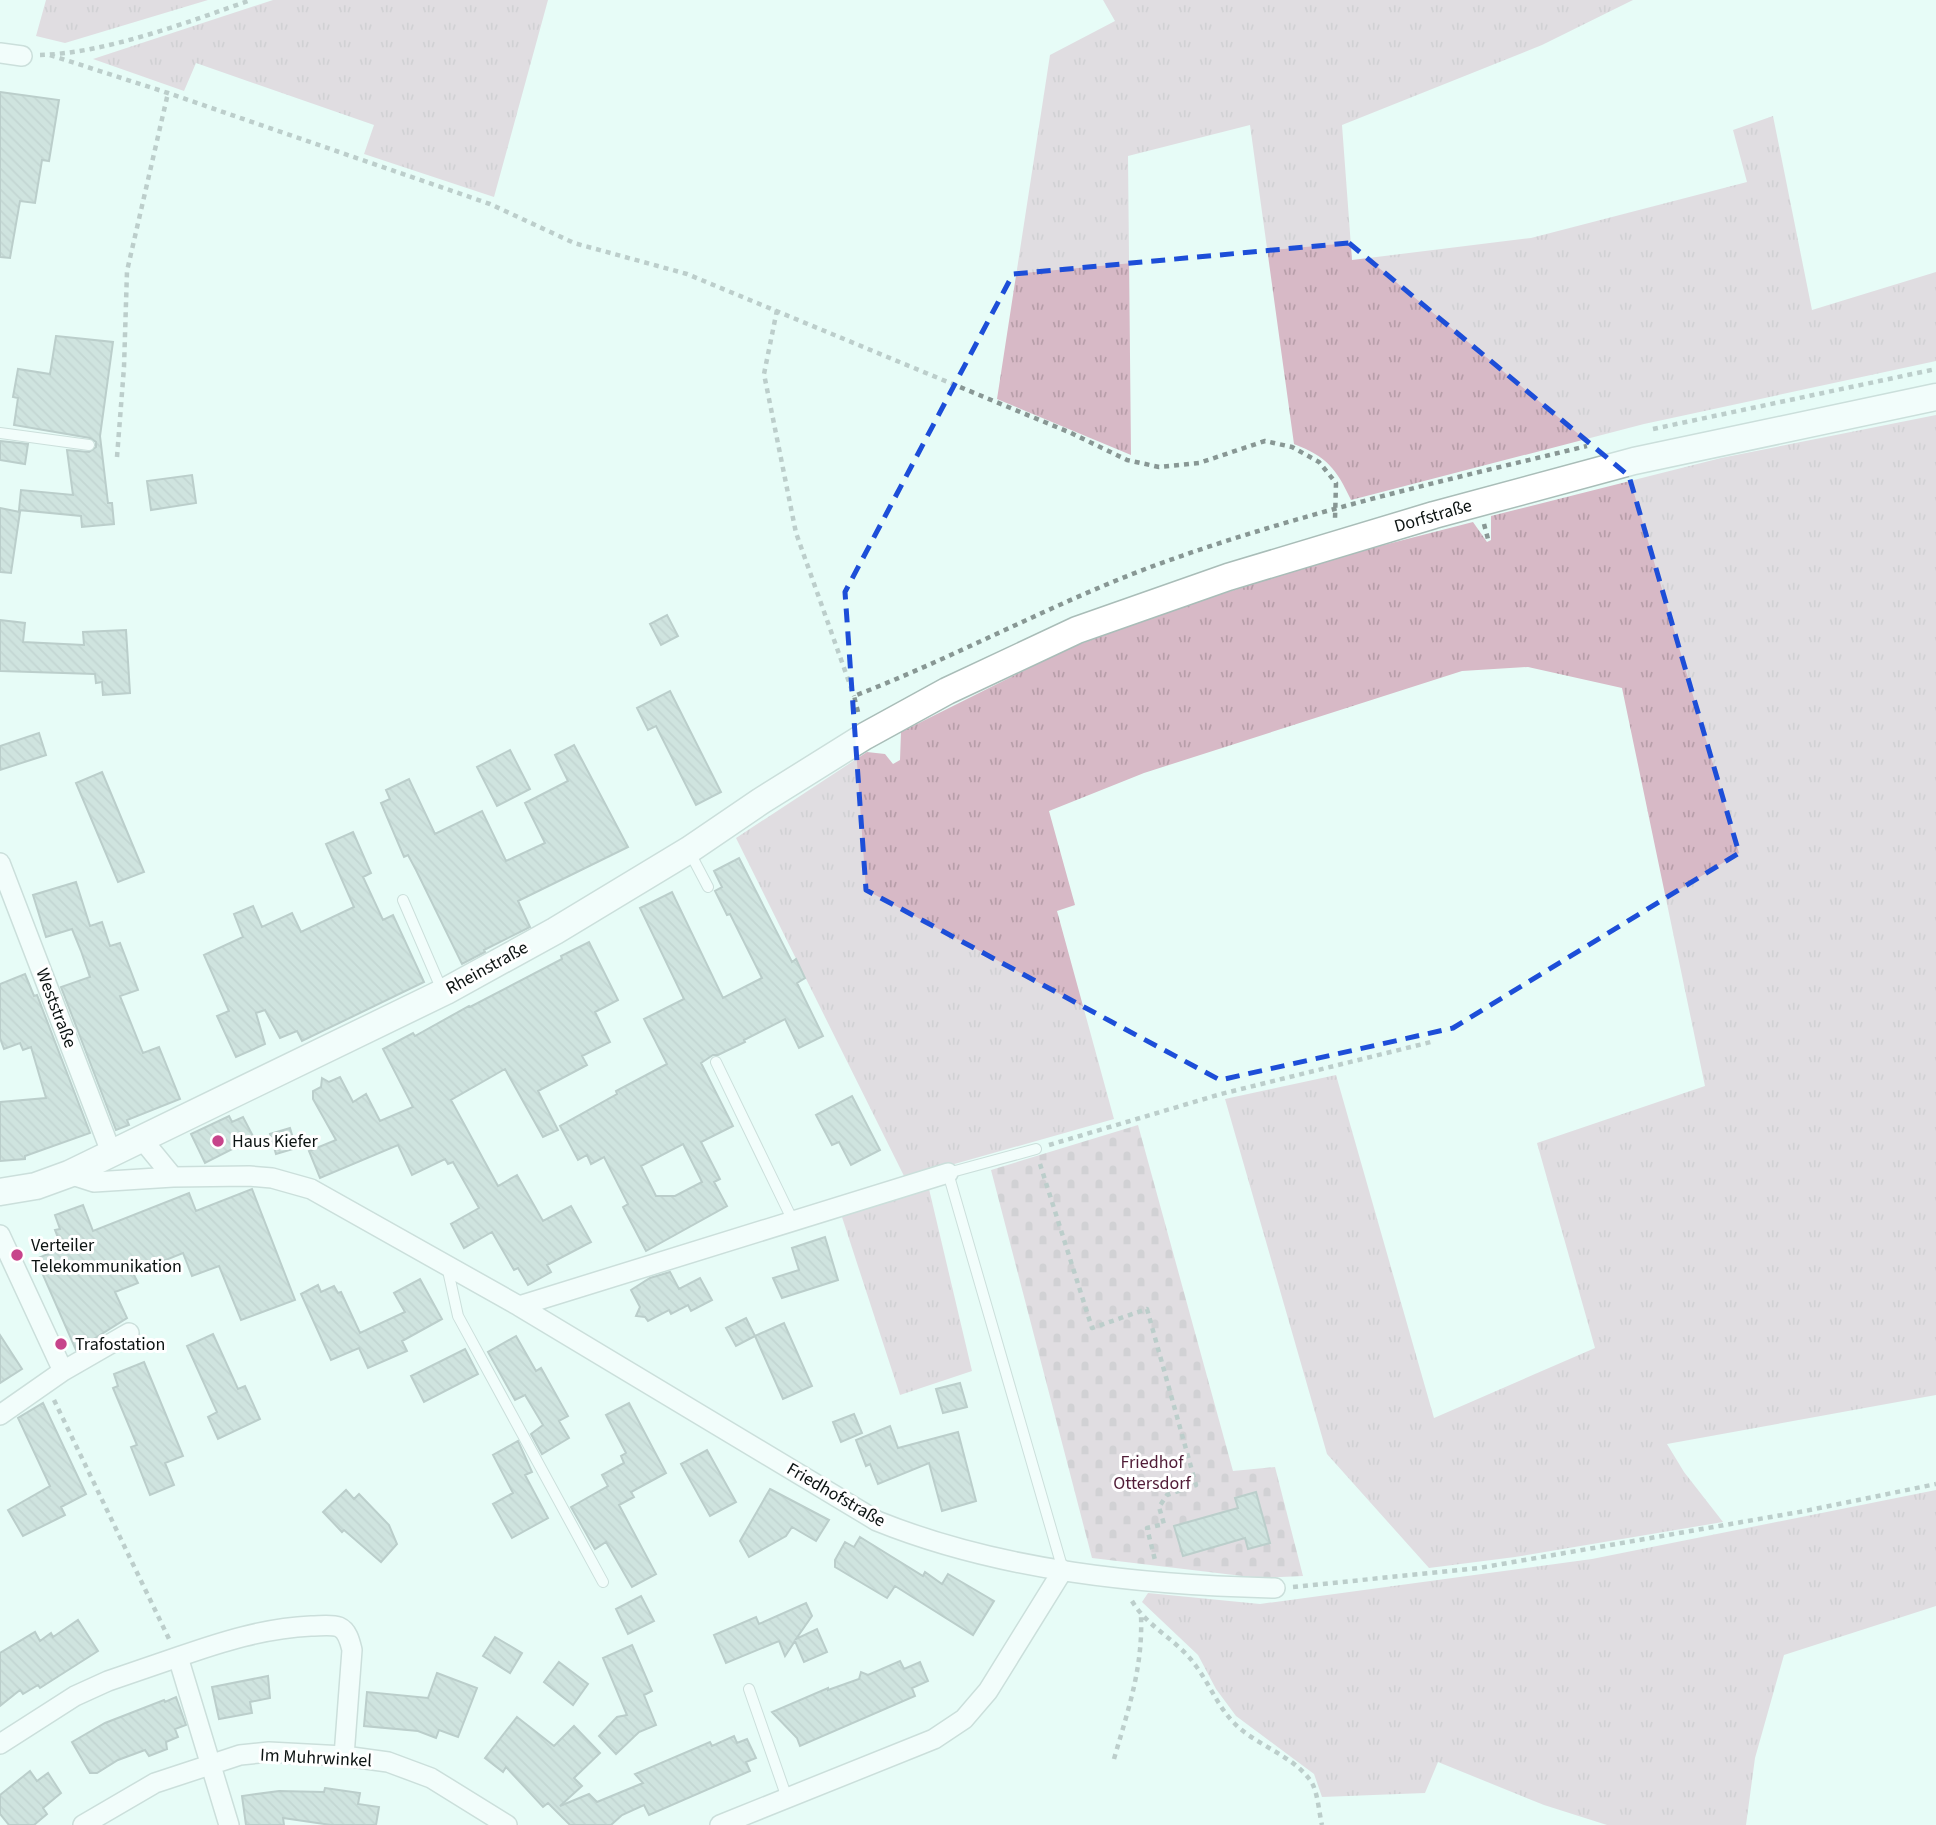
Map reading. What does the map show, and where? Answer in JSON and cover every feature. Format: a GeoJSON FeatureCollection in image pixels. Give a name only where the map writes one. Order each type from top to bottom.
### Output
{"type":"FeatureCollection","features":[{"type":"Feature","properties":{"kind":"main road","name":"Dorfstraße"},"geometry":{"type":"LineString","coordinates":[[947,691],[1077,629],[1228,577],[1332,545],[1634,461],[1936,397]]}},
{"type":"Feature","properties":{"kind":"main road","name":"Rheinstraße"},"geometry":{"type":"LineString","coordinates":[[0,1192],[36,1186],[69,1174],[446,991],[555,931],[689,850],[865,736],[947,691]]}},
{"type":"Feature","properties":{"kind":"street"},"geometry":{"type":"LineString","coordinates":[[0,53],[22,56]]}},
{"type":"Feature","properties":{"kind":"street","name":"Weststraße"},"geometry":{"type":"LineString","coordinates":[[0,863],[111,1152]]}},
{"type":"Feature","properties":{"kind":"street"},"geometry":{"type":"LineString","coordinates":[[141,1138],[173,1177]]}},
{"type":"Feature","properties":{"kind":"street"},"geometry":{"type":"LineString","coordinates":[[519,1306],[948,1173]]}},
{"type":"Feature","properties":{"kind":"street","name":"Friedhofstraße"},"geometry":{"type":"LineString","coordinates":[[69,1174],[94,1182],[173,1177],[272,1178],[311,1189],[519,1306],[877,1521],[921,1539],[963,1551],[1128,1580],[1198,1587],[1275,1588]]}},
{"type":"Feature","properties":{"kind":"street"},"geometry":{"type":"LineString","coordinates":[[0,1235],[63,1371]]}},
{"type":"Feature","properties":{"kind":"street"},"geometry":{"type":"LineString","coordinates":[[0,1415],[63,1371],[129,1333]]}},
{"type":"Feature","properties":{"kind":"street"},"geometry":{"type":"LineString","coordinates":[[720,1825],[934,1739],[964,1719],[988,1690],[1063,1570]]}},
{"type":"Feature","properties":{"kind":"street"},"geometry":{"type":"LineString","coordinates":[[0,1744],[75,1696],[108,1681],[219,1643],[279,1629],[327,1626],[340,1628],[348,1637],[352,1650],[344,1756]]}},
{"type":"Feature","properties":{"kind":"street"},"geometry":{"type":"LineString","coordinates":[[178,1657],[229,1825]]}},
{"type":"Feature","properties":{"kind":"street","name":"Im Muhrwinkel"},"geometry":{"type":"LineString","coordinates":[[83,1825],[155,1783],[240,1755],[269,1752],[344,1756],[388,1762],[431,1778],[507,1825]]}},
{"type":"Feature","properties":{"kind":"lane"},"geometry":{"type":"LineString","coordinates":[[0,433],[89,445]]}},
{"type":"Feature","properties":{"kind":"lane"},"geometry":{"type":"LineString","coordinates":[[689,850],[708,887]]}},
{"type":"Feature","properties":{"kind":"lane"},"geometry":{"type":"LineString","coordinates":[[403,900],[438,981],[446,991]]}},
{"type":"Feature","properties":{"kind":"lane"},"geometry":{"type":"LineString","coordinates":[[716,1062],[793,1221]]}},
{"type":"Feature","properties":{"kind":"lane"},"geometry":{"type":"LineString","coordinates":[[1035,1149],[948,1173],[1063,1570]]}},
{"type":"Feature","properties":{"kind":"lane"},"geometry":{"type":"LineString","coordinates":[[447,1266],[458,1315],[603,1582]]}},
{"type":"Feature","properties":{"kind":"lane"},"geometry":{"type":"LineString","coordinates":[[749,1689],[787,1798]]}},
{"type":"Feature","properties":{"kind":"path"},"geometry":{"type":"LineString","coordinates":[[22,56],[66,55],[106,46],[251,0]]}},
{"type":"Feature","properties":{"kind":"path"},"geometry":{"type":"LineString","coordinates":[[50,55],[489,204],[574,243],[688,274],[1071,433],[1126,460],[1158,467],[1199,463],[1265,441],[1292,447],[1319,462],[1336,483],[1337,507],[1332,545]]}},
{"type":"Feature","properties":{"kind":"path"},"geometry":{"type":"LineString","coordinates":[[117,457],[124,367],[127,271],[168,93]]}},
{"type":"Feature","properties":{"kind":"path"},"geometry":{"type":"LineString","coordinates":[[777,310],[764,374],[766,387],[796,533],[854,696]]}},
{"type":"Feature","properties":{"kind":"path"},"geometry":{"type":"LineString","coordinates":[[1152,1582],[1155,1562],[1147,1528],[1164,1524],[1159,1507],[1167,1495],[1196,1485],[1147,1309],[1092,1328],[1035,1149],[1221,1094],[1435,1041]]}},
{"type":"Feature","properties":{"kind":"path"},"geometry":{"type":"LineString","coordinates":[[46,1383],[178,1657]]}},
{"type":"Feature","properties":{"kind":"path"},"geometry":{"type":"LineString","coordinates":[[1275,1588],[1479,1568],[1805,1511],[1936,1484]]}},
{"type":"Feature","properties":{"kind":"path"},"geometry":{"type":"LineString","coordinates":[[1128,1580],[1132,1600],[1141,1615],[1179,1646],[1196,1665],[1224,1713],[1248,1736],[1296,1766],[1313,1784],[1322,1825]]}},
{"type":"Feature","properties":{"kind":"path"},"geometry":{"type":"LineString","coordinates":[[1114,1759],[1138,1672],[1142,1639],[1141,1615]]}},
{"type":"Feature","properties":{"kind":"highlighted area"},"geometry":{"type":"Polygon","coordinates":[[[1349,243],[1629,476],[1739,853],[1453,1028],[1220,1080],[866,890],[845,592],[1013,274],[1349,243]]]}},
{"type":"Feature","properties":{"kind":"green space"},"geometry":{"type":"Polygon","coordinates":[[[46,0],[208,0],[65,43],[36,36],[46,0]]]}},
{"type":"Feature","properties":{"kind":"green space"},"geometry":{"type":"Polygon","coordinates":[[[273,0],[548,0],[494,197],[364,154],[374,125],[196,63],[184,91],[93,59],[273,0]]]}},
{"type":"Feature","properties":{"kind":"green space"},"geometry":{"type":"Polygon","coordinates":[[[1103,0],[1633,0],[1542,45],[1342,125],[1352,260],[1531,238],[1747,182],[1733,130],[1773,116],[1812,310],[1936,272],[1936,361],[1644,424],[1351,500],[1335,472],[1323,459],[1294,444],[1250,125],[1128,156],[1131,455],[997,399],[1050,55],[1115,21],[1103,0]]]}},
{"type":"Feature","properties":{"kind":"green space"},"geometry":{"type":"Polygon","coordinates":[[[1936,415],[1936,1395],[1667,1444],[1684,1472],[1723,1522],[1515,1557],[1429,1568],[1327,1454],[1225,1099],[1336,1075],[1434,1418],[1595,1348],[1537,1143],[1705,1086],[1622,688],[1528,667],[1462,671],[1144,773],[1049,811],[1075,905],[1057,911],[1114,1119],[905,1178],[736,838],[867,752],[885,754],[893,764],[900,760],[901,732],[1069,648],[1193,603],[1345,555],[1473,522],[1487,542],[1491,540],[1491,516],[1721,458],[1936,415]]]}},
{"type":"Feature","properties":{"kind":"green space","name":"Friedhof Ottersdorf"},"geometry":{"type":"Polygon","coordinates":[[[1138,1125],[1233,1471],[1275,1467],[1303,1576],[1259,1578],[1092,1558],[991,1170],[1138,1125]]]}},
{"type":"Feature","properties":{"kind":"green space"},"geometry":{"type":"Polygon","coordinates":[[[929,1189],[972,1371],[900,1395],[841,1214],[929,1189]]]}},
{"type":"Feature","properties":{"kind":"green space"},"geometry":{"type":"Polygon","coordinates":[[[1936,1490],[1936,1606],[1784,1655],[1755,1758],[1746,1825],[1607,1825],[1544,1805],[1438,1762],[1425,1793],[1322,1797],[1314,1774],[1236,1716],[1216,1689],[1198,1655],[1142,1602],[1148,1593],[1260,1604],[1592,1559],[1936,1490]]]}},
{"type":"Feature","properties":{"kind":"building"},"geometry":{"type":"Polygon","coordinates":[[[0,92],[59,100],[49,161],[42,160],[35,203],[20,201],[10,258],[0,257],[0,92]]]}},
{"type":"Feature","properties":{"kind":"building"},"geometry":{"type":"Polygon","coordinates":[[[56,336],[113,342],[100,436],[108,503],[112,503],[114,524],[82,527],[81,516],[19,510],[21,490],[73,495],[67,450],[89,452],[96,447],[96,442],[90,438],[14,425],[18,398],[13,397],[18,369],[50,374],[56,336]]]}},
{"type":"Feature","properties":{"kind":"building"},"geometry":{"type":"Polygon","coordinates":[[[0,441],[28,444],[25,464],[0,460],[0,441]]]}},
{"type":"Feature","properties":{"kind":"building"},"geometry":{"type":"Polygon","coordinates":[[[192,475],[196,503],[151,510],[147,481],[192,475]]]}},
{"type":"Feature","properties":{"kind":"building"},"geometry":{"type":"Polygon","coordinates":[[[0,508],[20,512],[11,573],[0,572],[0,508]]]}},
{"type":"Feature","properties":{"kind":"building"},"geometry":{"type":"Polygon","coordinates":[[[667,615],[678,636],[661,645],[650,624],[667,615]]]}},
{"type":"Feature","properties":{"kind":"building"},"geometry":{"type":"Polygon","coordinates":[[[0,620],[25,623],[23,642],[84,645],[83,632],[126,630],[130,693],[103,695],[102,682],[96,683],[95,674],[0,671],[0,620]]]}},
{"type":"Feature","properties":{"kind":"building"},"geometry":{"type":"Polygon","coordinates":[[[670,691],[721,792],[696,805],[656,726],[648,730],[637,708],[670,691]]]}},
{"type":"Feature","properties":{"kind":"building"},"geometry":{"type":"Polygon","coordinates":[[[39,733],[46,755],[0,770],[0,746],[39,733]]]}},
{"type":"Feature","properties":{"kind":"building"},"geometry":{"type":"Polygon","coordinates":[[[574,745],[628,847],[518,901],[530,927],[462,964],[408,855],[404,857],[381,803],[390,799],[386,790],[409,779],[435,834],[482,811],[506,861],[545,843],[525,803],[568,781],[555,755],[574,745]]]}},
{"type":"Feature","properties":{"kind":"building"},"geometry":{"type":"Polygon","coordinates":[[[510,750],[530,789],[497,806],[477,767],[510,750]]]}},
{"type":"Feature","properties":{"kind":"building"},"geometry":{"type":"Polygon","coordinates":[[[102,772],[144,872],[118,882],[76,783],[102,772]]]}},
{"type":"Feature","properties":{"kind":"building"},"geometry":{"type":"Polygon","coordinates":[[[353,832],[371,873],[363,877],[383,920],[393,915],[424,982],[302,1041],[297,1031],[280,1038],[265,1010],[256,1013],[265,1044],[236,1057],[217,1016],[229,1011],[204,955],[243,937],[234,914],[253,906],[262,927],[292,913],[301,932],[354,907],[326,844],[353,832]]]}},
{"type":"Feature","properties":{"kind":"building"},"geometry":{"type":"Polygon","coordinates":[[[739,858],[792,962],[796,959],[805,978],[797,983],[823,1036],[799,1048],[785,1019],[701,1063],[733,1126],[701,1142],[720,1179],[714,1182],[727,1206],[646,1251],[623,1207],[628,1204],[604,1157],[591,1164],[587,1155],[578,1160],[560,1126],[617,1094],[616,1091],[667,1064],[644,1019],[684,999],[640,908],[672,892],[723,998],[762,978],[730,914],[727,915],[715,891],[722,887],[714,871],[739,858]],[[683,1144],[641,1166],[656,1196],[675,1196],[702,1182],[683,1144]]]}},
{"type":"Feature","properties":{"kind":"building"},"geometry":{"type":"Polygon","coordinates":[[[76,882],[90,926],[102,922],[110,946],[120,943],[138,990],[120,996],[143,1053],[159,1047],[180,1099],[127,1120],[129,1125],[116,1130],[61,987],[90,977],[81,951],[72,929],[46,937],[33,895],[76,882]]]}},
{"type":"Feature","properties":{"kind":"building"},"geometry":{"type":"Polygon","coordinates":[[[589,942],[618,1000],[595,1012],[610,1042],[582,1056],[587,1065],[538,1091],[558,1130],[543,1137],[505,1069],[451,1100],[498,1186],[517,1175],[543,1221],[571,1206],[591,1242],[547,1265],[551,1272],[528,1285],[518,1268],[514,1270],[492,1232],[464,1248],[451,1224],[479,1208],[453,1162],[448,1164],[445,1159],[412,1175],[398,1145],[320,1178],[309,1151],[336,1140],[313,1099],[313,1091],[321,1087],[322,1078],[329,1082],[340,1077],[353,1102],[366,1094],[380,1121],[413,1107],[383,1049],[413,1033],[415,1036],[562,959],[561,956],[589,942]]]}},
{"type":"Feature","properties":{"kind":"building"},"geometry":{"type":"Polygon","coordinates":[[[25,974],[34,996],[37,995],[90,1133],[25,1156],[25,1159],[0,1161],[0,1102],[46,1098],[31,1047],[23,1050],[20,1043],[4,1049],[0,1038],[0,984],[25,974]]]}},
{"type":"Feature","properties":{"kind":"building"},"geometry":{"type":"Polygon","coordinates":[[[852,1096],[880,1150],[851,1165],[839,1142],[832,1145],[816,1115],[852,1096]]]}},
{"type":"Feature","properties":{"kind":"building","name":"Haus Kiefer"},"geometry":{"type":"Polygon","coordinates":[[[229,1116],[232,1122],[243,1117],[254,1138],[205,1163],[191,1134],[229,1116]]]}},
{"type":"Feature","properties":{"kind":"building"},"geometry":{"type":"Polygon","coordinates":[[[290,1128],[296,1148],[276,1154],[270,1134],[290,1128]]]}},
{"type":"Feature","properties":{"kind":"building"},"geometry":{"type":"Polygon","coordinates":[[[252,1189],[295,1300],[241,1320],[219,1266],[192,1276],[183,1253],[133,1273],[138,1283],[115,1292],[127,1318],[76,1350],[36,1259],[62,1248],[55,1230],[60,1229],[55,1215],[83,1205],[93,1231],[189,1193],[196,1211],[252,1189]]]}},
{"type":"Feature","properties":{"kind":"building"},"geometry":{"type":"Polygon","coordinates":[[[825,1237],[838,1280],[782,1298],[773,1278],[799,1270],[792,1248],[825,1237]]]}},
{"type":"Feature","properties":{"kind":"building"},"geometry":{"type":"Polygon","coordinates":[[[670,1272],[679,1289],[700,1278],[712,1300],[691,1311],[688,1305],[671,1314],[669,1310],[648,1321],[645,1317],[636,1316],[640,1307],[631,1290],[650,1278],[670,1272]]]}},
{"type":"Feature","properties":{"kind":"building"},"geometry":{"type":"Polygon","coordinates":[[[420,1279],[442,1319],[402,1341],[407,1351],[368,1368],[359,1348],[331,1360],[301,1294],[318,1285],[321,1292],[334,1286],[338,1293],[341,1292],[360,1333],[405,1312],[394,1293],[420,1279]]]}},
{"type":"Feature","properties":{"kind":"building"},"geometry":{"type":"Polygon","coordinates":[[[746,1318],[755,1336],[736,1346],[726,1328],[746,1318]]]}},
{"type":"Feature","properties":{"kind":"building"},"geometry":{"type":"Polygon","coordinates":[[[784,1323],[812,1386],[783,1399],[755,1336],[784,1323]]]}},
{"type":"Feature","properties":{"kind":"building"},"geometry":{"type":"Polygon","coordinates":[[[213,1334],[238,1389],[245,1386],[260,1419],[218,1439],[208,1417],[217,1412],[187,1346],[213,1334]]]}},
{"type":"Feature","properties":{"kind":"building"},"geometry":{"type":"Polygon","coordinates":[[[0,1335],[22,1369],[0,1383],[0,1335]]]}},
{"type":"Feature","properties":{"kind":"building"},"geometry":{"type":"Polygon","coordinates":[[[516,1336],[536,1371],[541,1368],[568,1416],[559,1421],[569,1438],[542,1454],[531,1434],[543,1425],[525,1395],[515,1400],[488,1352],[516,1336]]]}},
{"type":"Feature","properties":{"kind":"building"},"geometry":{"type":"Polygon","coordinates":[[[465,1349],[478,1374],[424,1402],[411,1376],[465,1349]]]}},
{"type":"Feature","properties":{"kind":"building"},"geometry":{"type":"Polygon","coordinates":[[[144,1362],[183,1456],[165,1463],[174,1485],[150,1495],[131,1447],[137,1445],[113,1388],[118,1386],[114,1374],[144,1362]]]}},
{"type":"Feature","properties":{"kind":"building"},"geometry":{"type":"Polygon","coordinates":[[[960,1383],[967,1407],[943,1413],[936,1389],[960,1383]]]}},
{"type":"Feature","properties":{"kind":"building"},"geometry":{"type":"Polygon","coordinates":[[[43,1403],[86,1494],[61,1507],[65,1515],[23,1536],[8,1510],[50,1486],[18,1418],[43,1403]]]}},
{"type":"Feature","properties":{"kind":"building"},"geometry":{"type":"Polygon","coordinates":[[[629,1403],[666,1473],[631,1492],[634,1497],[619,1505],[656,1574],[632,1587],[606,1542],[595,1549],[571,1507],[608,1486],[602,1475],[624,1463],[621,1456],[626,1453],[606,1415],[629,1403]]]}},
{"type":"Feature","properties":{"kind":"building"},"geometry":{"type":"Polygon","coordinates":[[[854,1414],[862,1433],[841,1442],[833,1422],[854,1414]]]}},
{"type":"Feature","properties":{"kind":"building"},"geometry":{"type":"Polygon","coordinates":[[[890,1426],[898,1448],[958,1432],[976,1501],[942,1511],[929,1463],[878,1484],[870,1464],[866,1466],[856,1440],[890,1426]]]}},
{"type":"Feature","properties":{"kind":"building"},"geometry":{"type":"Polygon","coordinates":[[[518,1441],[532,1472],[525,1475],[548,1518],[512,1538],[493,1504],[513,1493],[493,1455],[518,1441]]]}},
{"type":"Feature","properties":{"kind":"building"},"geometry":{"type":"Polygon","coordinates":[[[707,1450],[736,1502],[710,1516],[681,1464],[707,1450]]]}},
{"type":"Feature","properties":{"kind":"building"},"geometry":{"type":"Polygon","coordinates":[[[770,1489],[829,1520],[816,1541],[792,1527],[786,1536],[749,1557],[740,1541],[770,1489]]]}},
{"type":"Feature","properties":{"kind":"building"},"geometry":{"type":"Polygon","coordinates":[[[346,1490],[354,1499],[359,1494],[389,1525],[397,1544],[381,1562],[344,1530],[342,1532],[323,1512],[346,1490]]]}},
{"type":"Feature","properties":{"kind":"building"},"geometry":{"type":"Polygon","coordinates":[[[1256,1492],[1270,1543],[1248,1549],[1245,1538],[1183,1556],[1174,1526],[1238,1508],[1235,1498],[1256,1492]]]}},
{"type":"Feature","properties":{"kind":"building"},"geometry":{"type":"Polygon","coordinates":[[[860,1537],[923,1576],[925,1572],[942,1584],[948,1574],[994,1601],[973,1635],[895,1586],[887,1598],[835,1567],[835,1560],[845,1542],[854,1547],[860,1537]]]}},
{"type":"Feature","properties":{"kind":"building"},"geometry":{"type":"Polygon","coordinates":[[[641,1596],[654,1621],[628,1634],[616,1609],[641,1596]]]}},
{"type":"Feature","properties":{"kind":"building"},"geometry":{"type":"Polygon","coordinates":[[[806,1603],[812,1616],[796,1639],[817,1629],[827,1652],[804,1662],[795,1641],[785,1656],[779,1641],[726,1663],[714,1635],[756,1617],[759,1624],[806,1603]]]}},
{"type":"Feature","properties":{"kind":"building"},"geometry":{"type":"Polygon","coordinates":[[[78,1620],[98,1651],[40,1688],[38,1685],[23,1694],[20,1690],[0,1706],[0,1653],[35,1632],[40,1641],[51,1633],[53,1637],[78,1620]]]}},
{"type":"Feature","properties":{"kind":"building"},"geometry":{"type":"Polygon","coordinates":[[[495,1637],[522,1653],[510,1673],[483,1656],[495,1637]]]}},
{"type":"Feature","properties":{"kind":"building"},"geometry":{"type":"Polygon","coordinates":[[[632,1645],[652,1691],[644,1695],[656,1725],[639,1732],[616,1754],[599,1736],[617,1717],[627,1715],[603,1658],[632,1645]]]}},
{"type":"Feature","properties":{"kind":"building"},"geometry":{"type":"Polygon","coordinates":[[[900,1661],[904,1669],[920,1662],[928,1681],[912,1688],[915,1696],[800,1746],[797,1738],[772,1712],[828,1688],[859,1679],[861,1672],[868,1675],[900,1661]]]}},
{"type":"Feature","properties":{"kind":"building"},"geometry":{"type":"Polygon","coordinates":[[[559,1662],[588,1684],[573,1705],[544,1682],[559,1662]]]}},
{"type":"Feature","properties":{"kind":"building"},"geometry":{"type":"Polygon","coordinates":[[[437,1673],[477,1688],[458,1737],[439,1730],[436,1738],[418,1731],[364,1726],[367,1692],[428,1698],[437,1673]]]}},
{"type":"Feature","properties":{"kind":"building"},"geometry":{"type":"Polygon","coordinates":[[[268,1676],[270,1698],[250,1702],[252,1713],[219,1719],[212,1687],[268,1676]]]}},
{"type":"Feature","properties":{"kind":"building"},"geometry":{"type":"Polygon","coordinates":[[[176,1697],[186,1725],[175,1729],[178,1737],[166,1742],[167,1749],[149,1756],[145,1750],[118,1760],[97,1773],[90,1773],[72,1742],[105,1723],[176,1697]]]}},
{"type":"Feature","properties":{"kind":"building"},"geometry":{"type":"Polygon","coordinates":[[[517,1717],[554,1746],[574,1726],[600,1753],[574,1778],[582,1786],[560,1806],[589,1794],[597,1802],[643,1783],[635,1774],[710,1742],[712,1746],[734,1736],[737,1743],[747,1739],[756,1758],[746,1762],[750,1771],[649,1815],[644,1805],[622,1815],[611,1825],[570,1825],[548,1803],[543,1807],[506,1767],[503,1772],[485,1758],[517,1717]]]}},
{"type":"Feature","properties":{"kind":"building"},"geometry":{"type":"Polygon","coordinates":[[[30,1771],[37,1781],[48,1773],[61,1793],[43,1808],[47,1814],[34,1825],[9,1825],[0,1814],[0,1795],[30,1771]]]}},
{"type":"Feature","properties":{"kind":"building"},"geometry":{"type":"Polygon","coordinates":[[[325,1788],[360,1793],[358,1804],[379,1807],[376,1825],[331,1825],[283,1818],[284,1825],[246,1825],[242,1796],[279,1791],[324,1792],[325,1788]]]}},
{"type":"Feature","properties":{"kind":"place","name":"Haus Kiefer"},"geometry":{"type":"Point","coordinates":[218,1141]}},
{"type":"Feature","properties":{"kind":"place","name":"Verteiler Telekommunikation"},"geometry":{"type":"Point","coordinates":[17,1255]}},
{"type":"Feature","properties":{"kind":"place","name":"Trafostation"},"geometry":{"type":"Point","coordinates":[61,1344]}}]}
